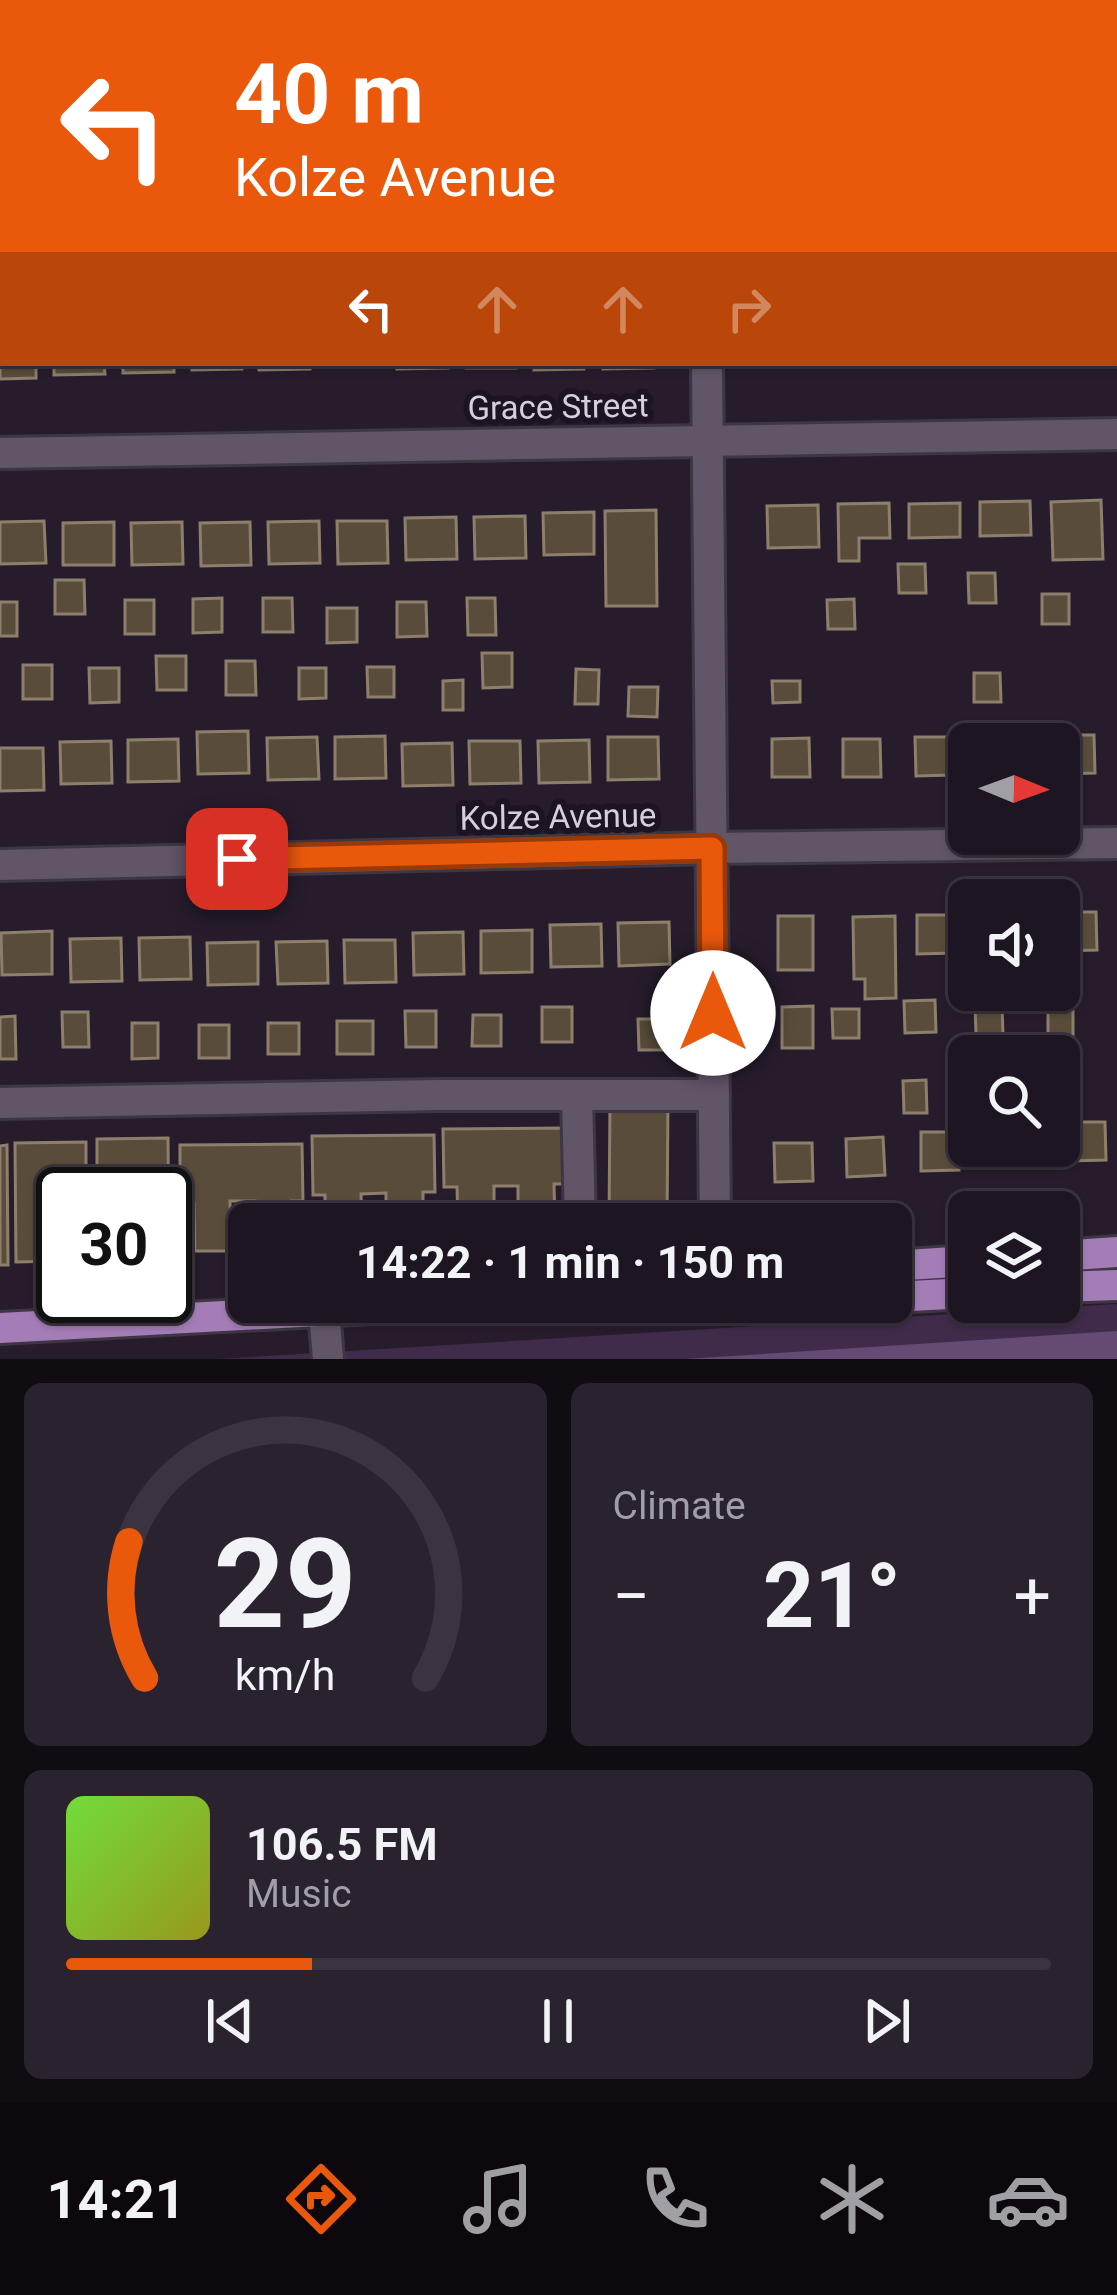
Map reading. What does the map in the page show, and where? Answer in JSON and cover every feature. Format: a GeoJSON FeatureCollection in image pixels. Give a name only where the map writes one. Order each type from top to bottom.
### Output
{"type":"FeatureCollection","features":[{"type":"Feature","properties":{"kind":"main road"},"geometry":{"type":"LineString","coordinates":[[1080,1255],[1117,1252]]}},
{"type":"Feature","properties":{"kind":"main road"},"geometry":{"type":"LineString","coordinates":[[912,1265],[948,1262]]}},
{"type":"Feature","properties":{"kind":"main road"},"geometry":{"type":"LineString","coordinates":[[1080,1287],[1117,1285]]}},
{"type":"Feature","properties":{"kind":"main road"},"geometry":{"type":"LineString","coordinates":[[912,1296],[948,1294]]}},
{"type":"Feature","properties":{"kind":"main road"},"geometry":{"type":"LineString","coordinates":[[0,1328],[228,1316]]}},
{"type":"Feature","properties":{"kind":"street"},"geometry":{"type":"LineString","coordinates":[[707,366],[715,1203]]}},
{"type":"Feature","properties":{"kind":"street","name":"Grace Street"},"geometry":{"type":"LineString","coordinates":[[0,453],[1117,434]]}},
{"type":"Feature","properties":{"kind":"street","name":"Kolze Avenue"},"geometry":{"type":"LineString","coordinates":[[0,865],[1117,843]]}},
{"type":"Feature","properties":{"kind":"street"},"geometry":{"type":"LineString","coordinates":[[577,1095],[580,1203]]}},
{"type":"Feature","properties":{"kind":"street"},"geometry":{"type":"LineString","coordinates":[[0,1103],[714,1095]]}},
{"type":"Feature","properties":{"kind":"street"},"geometry":{"type":"LineString","coordinates":[[325,1323],[328,1359]]}},
{"type":"Feature","properties":{"kind":"shaded area"},"geometry":{"type":"Polygon","coordinates":[[[1117,1304],[1117,1359],[218,1359],[806,1323],[912,1323],[912,1317],[948,1314],[948,1323],[1080,1323],[1080,1306],[1117,1304]]]}},
{"type":"Feature","properties":{"kind":"shaded area"},"geometry":{"type":"Polygon","coordinates":[[[1117,1331],[1117,1359],[685,1359],[1117,1331]]]}},
{"type":"Feature","properties":{"kind":"building"},"geometry":{"type":"Polygon","coordinates":[[[0,366],[36,366],[36,378],[0,379],[0,366]]]}},
{"type":"Feature","properties":{"kind":"building"},"geometry":{"type":"Polygon","coordinates":[[[54,366],[104,366],[105,374],[54,375],[54,366]]]}},
{"type":"Feature","properties":{"kind":"building"},"geometry":{"type":"Polygon","coordinates":[[[123,366],[174,366],[174,372],[123,373],[123,366]]]}},
{"type":"Feature","properties":{"kind":"building"},"geometry":{"type":"Polygon","coordinates":[[[191,366],[242,366],[242,369],[192,370],[191,366]]]}},
{"type":"Feature","properties":{"kind":"building"},"geometry":{"type":"Polygon","coordinates":[[[259,366],[310,366],[310,369],[259,370],[259,366]]]}},
{"type":"Feature","properties":{"kind":"building"},"geometry":{"type":"Polygon","coordinates":[[[397,366],[448,366],[448,368],[397,366]]]}},
{"type":"Feature","properties":{"kind":"building"},"geometry":{"type":"Polygon","coordinates":[[[466,366],[516,366],[516,368],[466,366]]]}},
{"type":"Feature","properties":{"kind":"building"},"geometry":{"type":"Polygon","coordinates":[[[534,366],[584,366],[584,369],[534,370],[534,366]]]}},
{"type":"Feature","properties":{"kind":"building"},"geometry":{"type":"Polygon","coordinates":[[[603,366],[654,366],[654,368],[603,366]]]}},
{"type":"Feature","properties":{"kind":"building"},"geometry":{"type":"Polygon","coordinates":[[[1101,500],[1103,559],[1053,560],[1051,502],[1101,500]]]}},
{"type":"Feature","properties":{"kind":"building"},"geometry":{"type":"Polygon","coordinates":[[[1030,501],[1031,535],[980,536],[980,502],[1030,501]]]}},
{"type":"Feature","properties":{"kind":"building"},"geometry":{"type":"Polygon","coordinates":[[[889,503],[890,538],[859,538],[859,561],[839,561],[838,504],[889,503]]]}},
{"type":"Feature","properties":{"kind":"building"},"geometry":{"type":"Polygon","coordinates":[[[960,503],[960,537],[909,538],[909,504],[960,503]]]}},
{"type":"Feature","properties":{"kind":"building"},"geometry":{"type":"Polygon","coordinates":[[[818,505],[819,547],[768,548],[767,506],[818,505]]]}},
{"type":"Feature","properties":{"kind":"building"},"geometry":{"type":"Polygon","coordinates":[[[656,510],[657,606],[606,606],[605,511],[656,510]]]}},
{"type":"Feature","properties":{"kind":"building"},"geometry":{"type":"Polygon","coordinates":[[[594,512],[594,554],[544,555],[543,513],[594,512]]]}},
{"type":"Feature","properties":{"kind":"building"},"geometry":{"type":"Polygon","coordinates":[[[525,516],[526,558],[475,559],[474,517],[525,516]]]}},
{"type":"Feature","properties":{"kind":"building"},"geometry":{"type":"Polygon","coordinates":[[[456,517],[457,559],[406,560],[405,518],[456,517]]]}},
{"type":"Feature","properties":{"kind":"building"},"geometry":{"type":"Polygon","coordinates":[[[44,521],[46,563],[0,564],[0,522],[44,521]]]}},
{"type":"Feature","properties":{"kind":"building"},"geometry":{"type":"Polygon","coordinates":[[[319,521],[320,563],[269,564],[268,522],[319,521]]]}},
{"type":"Feature","properties":{"kind":"building"},"geometry":{"type":"Polygon","coordinates":[[[337,521],[387,521],[388,563],[338,564],[337,521]]]}},
{"type":"Feature","properties":{"kind":"building"},"geometry":{"type":"Polygon","coordinates":[[[114,522],[114,565],[63,565],[63,523],[114,522]]]}},
{"type":"Feature","properties":{"kind":"building"},"geometry":{"type":"Polygon","coordinates":[[[182,522],[183,564],[132,565],[131,523],[182,522]]]}},
{"type":"Feature","properties":{"kind":"building"},"geometry":{"type":"Polygon","coordinates":[[[250,522],[251,565],[201,566],[200,523],[250,522]]]}},
{"type":"Feature","properties":{"kind":"building"},"geometry":{"type":"Polygon","coordinates":[[[898,564],[925,564],[926,593],[899,593],[898,564]]]}},
{"type":"Feature","properties":{"kind":"building"},"geometry":{"type":"Polygon","coordinates":[[[968,573],[995,573],[996,603],[969,603],[968,573]]]}},
{"type":"Feature","properties":{"kind":"building"},"geometry":{"type":"Polygon","coordinates":[[[55,580],[84,580],[85,614],[55,614],[55,580]]]}},
{"type":"Feature","properties":{"kind":"building"},"geometry":{"type":"Polygon","coordinates":[[[1042,594],[1069,594],[1069,624],[1042,624],[1042,594]]]}},
{"type":"Feature","properties":{"kind":"building"},"geometry":{"type":"Polygon","coordinates":[[[222,598],[222,632],[193,633],[193,599],[222,598]]]}},
{"type":"Feature","properties":{"kind":"building"},"geometry":{"type":"Polygon","coordinates":[[[263,598],[292,598],[293,632],[263,632],[263,598]]]}},
{"type":"Feature","properties":{"kind":"building"},"geometry":{"type":"Polygon","coordinates":[[[467,598],[495,598],[496,635],[468,635],[467,598]]]}},
{"type":"Feature","properties":{"kind":"building"},"geometry":{"type":"Polygon","coordinates":[[[854,599],[855,629],[828,629],[827,600],[854,599]]]}},
{"type":"Feature","properties":{"kind":"building"},"geometry":{"type":"Polygon","coordinates":[[[125,600],[154,600],[154,634],[125,634],[125,600]]]}},
{"type":"Feature","properties":{"kind":"building"},"geometry":{"type":"Polygon","coordinates":[[[0,602],[17,602],[17,636],[0,636],[0,602]]]}},
{"type":"Feature","properties":{"kind":"building"},"geometry":{"type":"Polygon","coordinates":[[[397,602],[426,602],[427,636],[397,637],[397,602]]]}},
{"type":"Feature","properties":{"kind":"building"},"geometry":{"type":"Polygon","coordinates":[[[327,608],[357,608],[357,642],[327,643],[327,608]]]}},
{"type":"Feature","properties":{"kind":"building"},"geometry":{"type":"Polygon","coordinates":[[[482,653],[512,653],[512,687],[483,688],[482,653]]]}},
{"type":"Feature","properties":{"kind":"building"},"geometry":{"type":"Polygon","coordinates":[[[156,656],[186,656],[186,690],[157,690],[156,656]]]}},
{"type":"Feature","properties":{"kind":"building"},"geometry":{"type":"Polygon","coordinates":[[[226,661],[255,661],[256,695],[226,695],[226,661]]]}},
{"type":"Feature","properties":{"kind":"building"},"geometry":{"type":"Polygon","coordinates":[[[23,665],[52,665],[52,699],[23,699],[23,665]]]}},
{"type":"Feature","properties":{"kind":"building"},"geometry":{"type":"Polygon","coordinates":[[[367,667],[394,667],[394,697],[368,697],[367,667]]]}},
{"type":"Feature","properties":{"kind":"building"},"geometry":{"type":"Polygon","coordinates":[[[89,668],[119,668],[119,702],[90,703],[89,668]]]}},
{"type":"Feature","properties":{"kind":"building"},"geometry":{"type":"Polygon","coordinates":[[[299,668],[326,668],[326,698],[299,699],[299,668]]]}},
{"type":"Feature","properties":{"kind":"building"},"geometry":{"type":"Polygon","coordinates":[[[576,669],[599,670],[598,704],[575,704],[576,669]]]}},
{"type":"Feature","properties":{"kind":"building"},"geometry":{"type":"Polygon","coordinates":[[[974,673],[1000,673],[1001,702],[974,702],[974,673]]]}},
{"type":"Feature","properties":{"kind":"building"},"geometry":{"type":"Polygon","coordinates":[[[463,680],[463,710],[443,710],[443,681],[463,680]]]}},
{"type":"Feature","properties":{"kind":"building"},"geometry":{"type":"Polygon","coordinates":[[[772,681],[800,681],[800,702],[773,703],[772,681]]]}},
{"type":"Feature","properties":{"kind":"building"},"geometry":{"type":"Polygon","coordinates":[[[629,687],[658,687],[657,717],[628,716],[629,687]]]}},
{"type":"Feature","properties":{"kind":"building"},"geometry":{"type":"Polygon","coordinates":[[[248,731],[249,773],[198,774],[197,732],[248,731]]]}},
{"type":"Feature","properties":{"kind":"building"},"geometry":{"type":"Polygon","coordinates":[[[1080,735],[1094,735],[1095,773],[1080,773],[1080,735]]]}},
{"type":"Feature","properties":{"kind":"building"},"geometry":{"type":"Polygon","coordinates":[[[385,736],[386,778],[335,779],[335,737],[385,736]]]}},
{"type":"Feature","properties":{"kind":"building"},"geometry":{"type":"Polygon","coordinates":[[[317,737],[319,779],[268,780],[267,738],[317,737]]]}},
{"type":"Feature","properties":{"kind":"building"},"geometry":{"type":"Polygon","coordinates":[[[608,737],[658,737],[659,779],[608,780],[608,737]]]}},
{"type":"Feature","properties":{"kind":"building"},"geometry":{"type":"Polygon","coordinates":[[[915,737],[948,737],[948,775],[916,776],[915,737]]]}},
{"type":"Feature","properties":{"kind":"building"},"geometry":{"type":"Polygon","coordinates":[[[809,738],[810,777],[772,777],[772,739],[809,738]]]}},
{"type":"Feature","properties":{"kind":"building"},"geometry":{"type":"Polygon","coordinates":[[[178,739],[179,781],[128,782],[128,740],[178,739]]]}},
{"type":"Feature","properties":{"kind":"building"},"geometry":{"type":"Polygon","coordinates":[[[843,739],[880,739],[881,777],[843,777],[843,739]]]}},
{"type":"Feature","properties":{"kind":"building"},"geometry":{"type":"Polygon","coordinates":[[[589,740],[590,782],[539,783],[538,741],[589,740]]]}},
{"type":"Feature","properties":{"kind":"building"},"geometry":{"type":"Polygon","coordinates":[[[111,741],[112,783],[61,784],[60,742],[111,741]]]}},
{"type":"Feature","properties":{"kind":"building"},"geometry":{"type":"Polygon","coordinates":[[[469,741],[520,741],[521,783],[470,784],[469,741]]]}},
{"type":"Feature","properties":{"kind":"building"},"geometry":{"type":"Polygon","coordinates":[[[452,743],[453,785],[403,786],[402,744],[452,743]]]}},
{"type":"Feature","properties":{"kind":"building"},"geometry":{"type":"Polygon","coordinates":[[[0,748],[43,748],[44,790],[0,791],[0,748]]]}},
{"type":"Feature","properties":{"kind":"building"},"geometry":{"type":"Polygon","coordinates":[[[1080,912],[1096,912],[1097,950],[1080,950],[1080,912]]]}},
{"type":"Feature","properties":{"kind":"building"},"geometry":{"type":"Polygon","coordinates":[[[917,915],[948,915],[948,953],[917,954],[917,915]]]}},
{"type":"Feature","properties":{"kind":"building"},"geometry":{"type":"Polygon","coordinates":[[[778,916],[813,916],[813,970],[778,970],[778,916]]]}},
{"type":"Feature","properties":{"kind":"building"},"geometry":{"type":"Polygon","coordinates":[[[895,916],[896,998],[865,999],[865,979],[854,979],[853,917],[895,916]]]}},
{"type":"Feature","properties":{"kind":"building"},"geometry":{"type":"Polygon","coordinates":[[[669,922],[670,964],[619,966],[618,923],[669,922]]]}},
{"type":"Feature","properties":{"kind":"building"},"geometry":{"type":"Polygon","coordinates":[[[601,924],[602,966],[551,967],[550,925],[601,924]]]}},
{"type":"Feature","properties":{"kind":"building"},"geometry":{"type":"Polygon","coordinates":[[[532,930],[532,972],[481,973],[481,931],[532,930]]]}},
{"type":"Feature","properties":{"kind":"building"},"geometry":{"type":"Polygon","coordinates":[[[52,931],[52,974],[2,975],[1,933],[52,931]]]}},
{"type":"Feature","properties":{"kind":"building"},"geometry":{"type":"Polygon","coordinates":[[[463,932],[464,974],[414,975],[413,933],[463,932]]]}},
{"type":"Feature","properties":{"kind":"building"},"geometry":{"type":"Polygon","coordinates":[[[190,937],[191,979],[140,980],[139,938],[190,937]]]}},
{"type":"Feature","properties":{"kind":"building"},"geometry":{"type":"Polygon","coordinates":[[[121,938],[122,981],[71,982],[70,939],[121,938]]]}},
{"type":"Feature","properties":{"kind":"building"},"geometry":{"type":"Polygon","coordinates":[[[344,940],[395,940],[396,982],[345,983],[344,940]]]}},
{"type":"Feature","properties":{"kind":"building"},"geometry":{"type":"Polygon","coordinates":[[[327,941],[328,983],[278,984],[276,942],[327,941]]]}},
{"type":"Feature","properties":{"kind":"building"},"geometry":{"type":"Polygon","coordinates":[[[258,942],[258,984],[208,985],[207,943],[258,942]]]}},
{"type":"Feature","properties":{"kind":"building"},"geometry":{"type":"Polygon","coordinates":[[[935,1000],[936,1032],[905,1033],[904,1001],[935,1000]]]}},
{"type":"Feature","properties":{"kind":"building"},"geometry":{"type":"Polygon","coordinates":[[[813,1006],[813,1048],[782,1048],[782,1007],[813,1006]]]}},
{"type":"Feature","properties":{"kind":"building"},"geometry":{"type":"Polygon","coordinates":[[[542,1007],[572,1007],[572,1042],[542,1042],[542,1007]]]}},
{"type":"Feature","properties":{"kind":"building"},"geometry":{"type":"Polygon","coordinates":[[[832,1009],[859,1009],[859,1038],[833,1038],[832,1009]]]}},
{"type":"Feature","properties":{"kind":"building"},"geometry":{"type":"Polygon","coordinates":[[[405,1011],[436,1011],[436,1047],[406,1047],[405,1011]]]}},
{"type":"Feature","properties":{"kind":"building"},"geometry":{"type":"Polygon","coordinates":[[[975,1011],[1002,1011],[1003,1034],[976,1034],[975,1011]]]}},
{"type":"Feature","properties":{"kind":"building"},"geometry":{"type":"Polygon","coordinates":[[[1048,1011],[1073,1011],[1073,1035],[1048,1035],[1048,1011]]]}},
{"type":"Feature","properties":{"kind":"building"},"geometry":{"type":"Polygon","coordinates":[[[62,1012],[88,1012],[89,1047],[63,1047],[62,1012]]]}},
{"type":"Feature","properties":{"kind":"building"},"geometry":{"type":"Polygon","coordinates":[[[473,1015],[501,1015],[501,1046],[472,1046],[473,1015]]]}},
{"type":"Feature","properties":{"kind":"building"},"geometry":{"type":"Polygon","coordinates":[[[15,1016],[16,1059],[0,1059],[0,1017],[15,1016]]]}},
{"type":"Feature","properties":{"kind":"building"},"geometry":{"type":"Polygon","coordinates":[[[638,1019],[674,1019],[674,1050],[639,1050],[638,1019]]]}},
{"type":"Feature","properties":{"kind":"building"},"geometry":{"type":"Polygon","coordinates":[[[337,1021],[373,1021],[373,1054],[337,1054],[337,1021]]]}},
{"type":"Feature","properties":{"kind":"building"},"geometry":{"type":"Polygon","coordinates":[[[132,1023],[158,1023],[158,1058],[132,1059],[132,1023]]]}},
{"type":"Feature","properties":{"kind":"building"},"geometry":{"type":"Polygon","coordinates":[[[268,1023],[299,1023],[299,1054],[268,1054],[268,1023]]]}},
{"type":"Feature","properties":{"kind":"building"},"geometry":{"type":"Polygon","coordinates":[[[199,1025],[229,1025],[229,1058],[199,1058],[199,1025]]]}},
{"type":"Feature","properties":{"kind":"building"},"geometry":{"type":"Polygon","coordinates":[[[926,1080],[927,1113],[904,1113],[903,1081],[926,1080]]]}},
{"type":"Feature","properties":{"kind":"building"},"geometry":{"type":"Polygon","coordinates":[[[668,1102],[667,1203],[609,1203],[610,1103],[668,1102]]]}},
{"type":"Feature","properties":{"kind":"building"},"geometry":{"type":"Polygon","coordinates":[[[1080,1122],[1105,1122],[1106,1160],[1080,1161],[1080,1122]]]}},
{"type":"Feature","properties":{"kind":"building"},"geometry":{"type":"Polygon","coordinates":[[[566,1128],[567,1184],[554,1184],[554,1203],[518,1203],[518,1186],[494,1186],[494,1203],[457,1203],[457,1187],[444,1187],[443,1129],[566,1128]]]}},
{"type":"Feature","properties":{"kind":"building"},"geometry":{"type":"Polygon","coordinates":[[[921,1132],[948,1132],[948,1167],[959,1170],[921,1171],[921,1132]]]}},
{"type":"Feature","properties":{"kind":"building"},"geometry":{"type":"Polygon","coordinates":[[[434,1135],[435,1192],[423,1192],[423,1203],[386,1203],[386,1193],[361,1194],[361,1203],[325,1203],[325,1195],[313,1195],[312,1136],[434,1135]]]}},
{"type":"Feature","properties":{"kind":"building"},"geometry":{"type":"Polygon","coordinates":[[[883,1137],[885,1175],[847,1177],[846,1139],[883,1137]]]}},
{"type":"Feature","properties":{"kind":"building"},"geometry":{"type":"Polygon","coordinates":[[[168,1138],[168,1167],[97,1167],[97,1139],[168,1138]]]}},
{"type":"Feature","properties":{"kind":"building"},"geometry":{"type":"Polygon","coordinates":[[[86,1142],[86,1167],[36,1167],[36,1262],[16,1262],[15,1143],[86,1142]]]}},
{"type":"Feature","properties":{"kind":"building"},"geometry":{"type":"Polygon","coordinates":[[[774,1143],[812,1143],[813,1181],[775,1182],[774,1143]]]}},
{"type":"Feature","properties":{"kind":"building"},"geometry":{"type":"Polygon","coordinates":[[[302,1144],[303,1201],[230,1201],[228,1251],[195,1251],[192,1167],[180,1167],[180,1145],[302,1144]]]}},
{"type":"Feature","properties":{"kind":"building"},"geometry":{"type":"Polygon","coordinates":[[[7,1145],[8,1265],[0,1265],[0,1146],[7,1145]]]}},
{"type":"Feature","properties":{"kind":"route"},"geometry":{"type":"LineString","coordinates":[[237,859],[712,848],[713,1013]]}}]}
